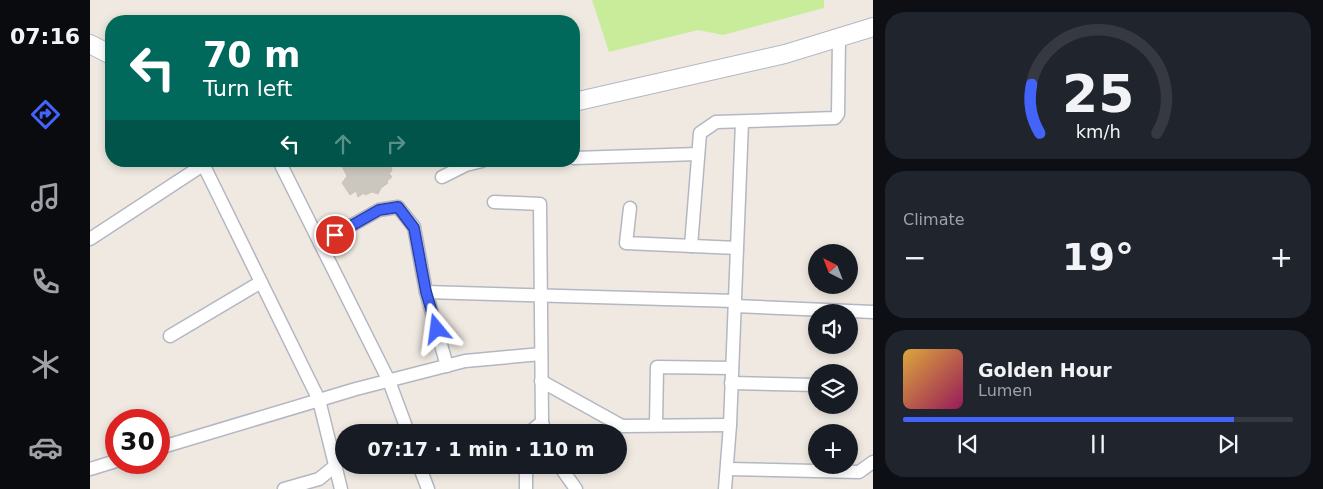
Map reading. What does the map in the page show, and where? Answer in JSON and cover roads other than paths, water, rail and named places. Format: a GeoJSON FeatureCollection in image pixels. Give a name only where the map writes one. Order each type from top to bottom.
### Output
{"type":"FeatureCollection","features":[{"type":"Feature","properties":{"kind":"street"},"geometry":{"type":"LineString","coordinates":[[580,101],[784,54],[839,39],[873,27]]}},
{"type":"Feature","properties":{"kind":"street"},"geometry":{"type":"LineString","coordinates":[[691,246],[700,133],[716,122],[835,118],[838,114],[839,39]]}},
{"type":"Feature","properties":{"kind":"street"},"geometry":{"type":"LineString","coordinates":[[90,44],[105,52]]}},
{"type":"Feature","properties":{"kind":"street"},"geometry":{"type":"LineString","coordinates":[[725,489],[728,469],[742,122]]}},
{"type":"Feature","properties":{"kind":"street"},"geometry":{"type":"LineString","coordinates":[[580,158],[698,154]]}},
{"type":"Feature","properties":{"kind":"street"},"geometry":{"type":"LineString","coordinates":[[90,239],[201,167]]}},
{"type":"Feature","properties":{"kind":"street"},"geometry":{"type":"LineString","coordinates":[[207,167],[319,400],[335,466],[319,479],[284,489]]}},
{"type":"Feature","properties":{"kind":"street"},"geometry":{"type":"LineString","coordinates":[[282,167],[389,381],[405,424]]}},
{"type":"Feature","properties":{"kind":"street"},"geometry":{"type":"LineString","coordinates":[[442,177],[462,167]]}},
{"type":"Feature","properties":{"kind":"street"},"geometry":{"type":"LineString","coordinates":[[494,202],[540,204],[543,424]]}},
{"type":"Feature","properties":{"kind":"street"},"geometry":{"type":"LineString","coordinates":[[320,243],[379,210],[398,207],[414,228],[426,292],[447,366]]}},
{"type":"Feature","properties":{"kind":"street"},"geometry":{"type":"LineString","coordinates":[[630,208],[626,242],[737,248]]}},
{"type":"Feature","properties":{"kind":"street"},"geometry":{"type":"LineString","coordinates":[[170,336],[261,282]]}},
{"type":"Feature","properties":{"kind":"street"},"geometry":{"type":"LineString","coordinates":[[426,292],[541,295],[873,312]]}},
{"type":"Feature","properties":{"kind":"street"},"geometry":{"type":"LineString","coordinates":[[170,445],[319,400],[465,361],[541,354]]}},
{"type":"Feature","properties":{"kind":"street"},"geometry":{"type":"LineString","coordinates":[[656,425],[657,367],[732,368]]}},
{"type":"Feature","properties":{"kind":"street"},"geometry":{"type":"LineString","coordinates":[[541,381],[622,426],[730,425]]}},
{"type":"Feature","properties":{"kind":"street"},"geometry":{"type":"LineString","coordinates":[[731,382],[808,385]]}},
{"type":"Feature","properties":{"kind":"street"},"geometry":{"type":"LineString","coordinates":[[728,469],[859,472],[873,462]]}},
{"type":"Feature","properties":{"kind":"street"},"geometry":{"type":"LineString","coordinates":[[90,469],[105,464]]}},
{"type":"Feature","properties":{"kind":"street"},"geometry":{"type":"LineString","coordinates":[[337,474],[341,489]]}},
{"type":"Feature","properties":{"kind":"street"},"geometry":{"type":"LineString","coordinates":[[422,474],[428,489]]}},
{"type":"Feature","properties":{"kind":"street"},"geometry":{"type":"LineString","coordinates":[[526,474],[526,489]]}},
{"type":"Feature","properties":{"kind":"street"},"geometry":{"type":"LineString","coordinates":[[565,474],[576,489]]}}]}
